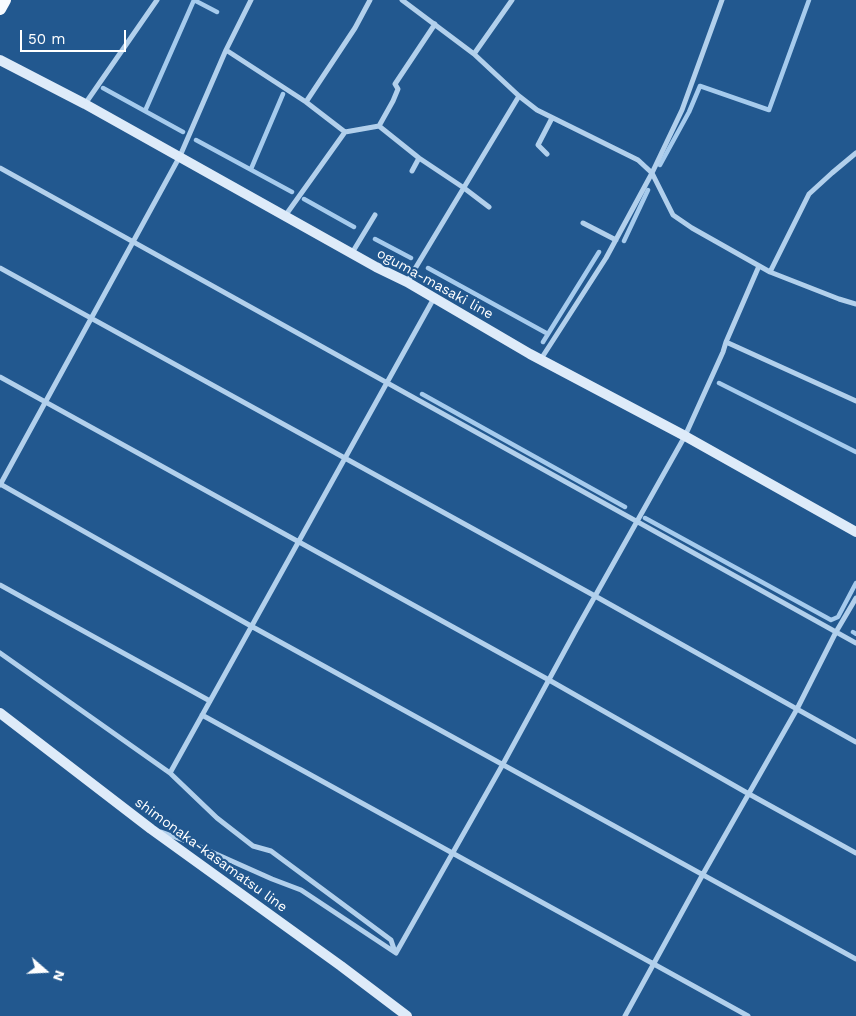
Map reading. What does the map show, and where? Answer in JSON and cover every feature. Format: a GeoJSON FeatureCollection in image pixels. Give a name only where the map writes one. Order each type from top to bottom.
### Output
{"type":"FeatureCollection","features":[{"type":"Feature","properties":{"kind":"main road"},"geometry":{"type":"LineString","coordinates":[[0,9],[5,0]]}},
{"type":"Feature","properties":{"kind":"main road","name":"oguma-masaki line"},"geometry":{"type":"LineString","coordinates":[[0,60],[180,156],[541,359],[685,436],[856,532]]}},
{"type":"Feature","properties":{"kind":"main road","name":"shimonaka-kasamatsu line"},"geometry":{"type":"LineString","coordinates":[[0,713],[151,829],[408,1016]]}},
{"type":"Feature","properties":{"kind":"street"},"geometry":{"type":"LineString","coordinates":[[85,104],[157,0]]}},
{"type":"Feature","properties":{"kind":"street"},"geometry":{"type":"LineString","coordinates":[[251,0],[226,50],[180,156],[0,484],[251,626],[856,959]]}},
{"type":"Feature","properties":{"kind":"street"},"geometry":{"type":"LineString","coordinates":[[306,102],[370,0]]}},
{"type":"Feature","properties":{"kind":"street"},"geometry":{"type":"LineString","coordinates":[[402,0],[474,54],[537,110],[638,160],[652,173],[673,215],[692,228],[770,272],[856,304]]}},
{"type":"Feature","properties":{"kind":"street"},"geometry":{"type":"LineString","coordinates":[[474,54],[512,0]]}},
{"type":"Feature","properties":{"kind":"street"},"geometry":{"type":"LineString","coordinates":[[541,359],[606,258],[652,173],[682,110],[722,0]]}},
{"type":"Feature","properties":{"kind":"street"},"geometry":{"type":"LineString","coordinates":[[378,126],[398,89],[395,84],[435,24]]}},
{"type":"Feature","properties":{"kind":"street"},"geometry":{"type":"LineString","coordinates":[[226,50],[306,102],[345,132]]}},
{"type":"Feature","properties":{"kind":"street"},"geometry":{"type":"LineString","coordinates":[[407,282],[519,96]]}},
{"type":"Feature","properties":{"kind":"street"},"geometry":{"type":"LineString","coordinates":[[547,154],[538,145],[552,118]]}},
{"type":"Feature","properties":{"kind":"street"},"geometry":{"type":"LineString","coordinates":[[286,216],[345,132],[378,126],[419,158],[489,207]]}},
{"type":"Feature","properties":{"kind":"street"},"geometry":{"type":"LineString","coordinates":[[770,272],[809,194],[856,153]]}},
{"type":"Feature","properties":{"kind":"street"},"geometry":{"type":"LineString","coordinates":[[412,170],[419,158]]}},
{"type":"Feature","properties":{"kind":"street"},"geometry":{"type":"LineString","coordinates":[[0,168],[856,642]]}},
{"type":"Feature","properties":{"kind":"street"},"geometry":{"type":"LineString","coordinates":[[352,253],[375,215]]}},
{"type":"Feature","properties":{"kind":"street"},"geometry":{"type":"LineString","coordinates":[[583,223],[616,240]]}},
{"type":"Feature","properties":{"kind":"street"},"geometry":{"type":"LineString","coordinates":[[396,952],[685,436],[759,266]]}},
{"type":"Feature","properties":{"kind":"street"},"geometry":{"type":"LineString","coordinates":[[0,268],[856,742]]}},
{"type":"Feature","properties":{"kind":"street"},"geometry":{"type":"LineString","coordinates":[[170,773],[434,298]]}},
{"type":"Feature","properties":{"kind":"street"},"geometry":{"type":"LineString","coordinates":[[726,342],[856,401]]}},
{"type":"Feature","properties":{"kind":"street"},"geometry":{"type":"LineString","coordinates":[[0,376],[549,680],[856,853]]}},
{"type":"Feature","properties":{"kind":"street"},"geometry":{"type":"LineString","coordinates":[[0,585],[210,701]]}},
{"type":"Feature","properties":{"kind":"street"},"geometry":{"type":"LineString","coordinates":[[625,1016],[856,598]]}},
{"type":"Feature","properties":{"kind":"street"},"geometry":{"type":"LineString","coordinates":[[0,652],[170,773],[217,818],[252,846],[271,851],[391,940],[396,952]]}},
{"type":"Feature","properties":{"kind":"street"},"geometry":{"type":"LineString","coordinates":[[202,716],[748,1016]]}},
{"type":"Feature","properties":{"kind":"street"},"geometry":{"type":"LineString","coordinates":[[151,829],[189,842],[301,890],[396,952]]}},
{"type":"Feature","properties":{"kind":"waterway"},"geometry":{"type":"LineString","coordinates":[[145,111],[194,0],[217,12]]}},
{"type":"Feature","properties":{"kind":"waterway"},"geometry":{"type":"LineString","coordinates":[[660,165],[689,112],[700,86],[769,110],[809,0]]}},
{"type":"Feature","properties":{"kind":"waterway"},"geometry":{"type":"LineString","coordinates":[[103,88],[183,132]]}},
{"type":"Feature","properties":{"kind":"waterway"},"geometry":{"type":"LineString","coordinates":[[251,169],[283,94]]}},
{"type":"Feature","properties":{"kind":"waterway"},"geometry":{"type":"LineString","coordinates":[[196,140],[292,192]]}},
{"type":"Feature","properties":{"kind":"waterway"},"geometry":{"type":"LineString","coordinates":[[624,241],[648,190]]}},
{"type":"Feature","properties":{"kind":"waterway"},"geometry":{"type":"LineString","coordinates":[[304,199],[354,227]]}},
{"type":"Feature","properties":{"kind":"waterway"},"geometry":{"type":"LineString","coordinates":[[375,239],[411,258]]}},
{"type":"Feature","properties":{"kind":"waterway"},"geometry":{"type":"LineString","coordinates":[[543,342],[599,252]]}},
{"type":"Feature","properties":{"kind":"waterway"},"geometry":{"type":"LineString","coordinates":[[428,268],[548,334]]}},
{"type":"Feature","properties":{"kind":"waterway"},"geometry":{"type":"LineString","coordinates":[[719,383],[856,452]]}},
{"type":"Feature","properties":{"kind":"waterway"},"geometry":{"type":"LineString","coordinates":[[422,394],[625,507]]}},
{"type":"Feature","properties":{"kind":"waterway"},"geometry":{"type":"LineString","coordinates":[[645,518],[831,620],[838,617],[856,583]]}}]}
